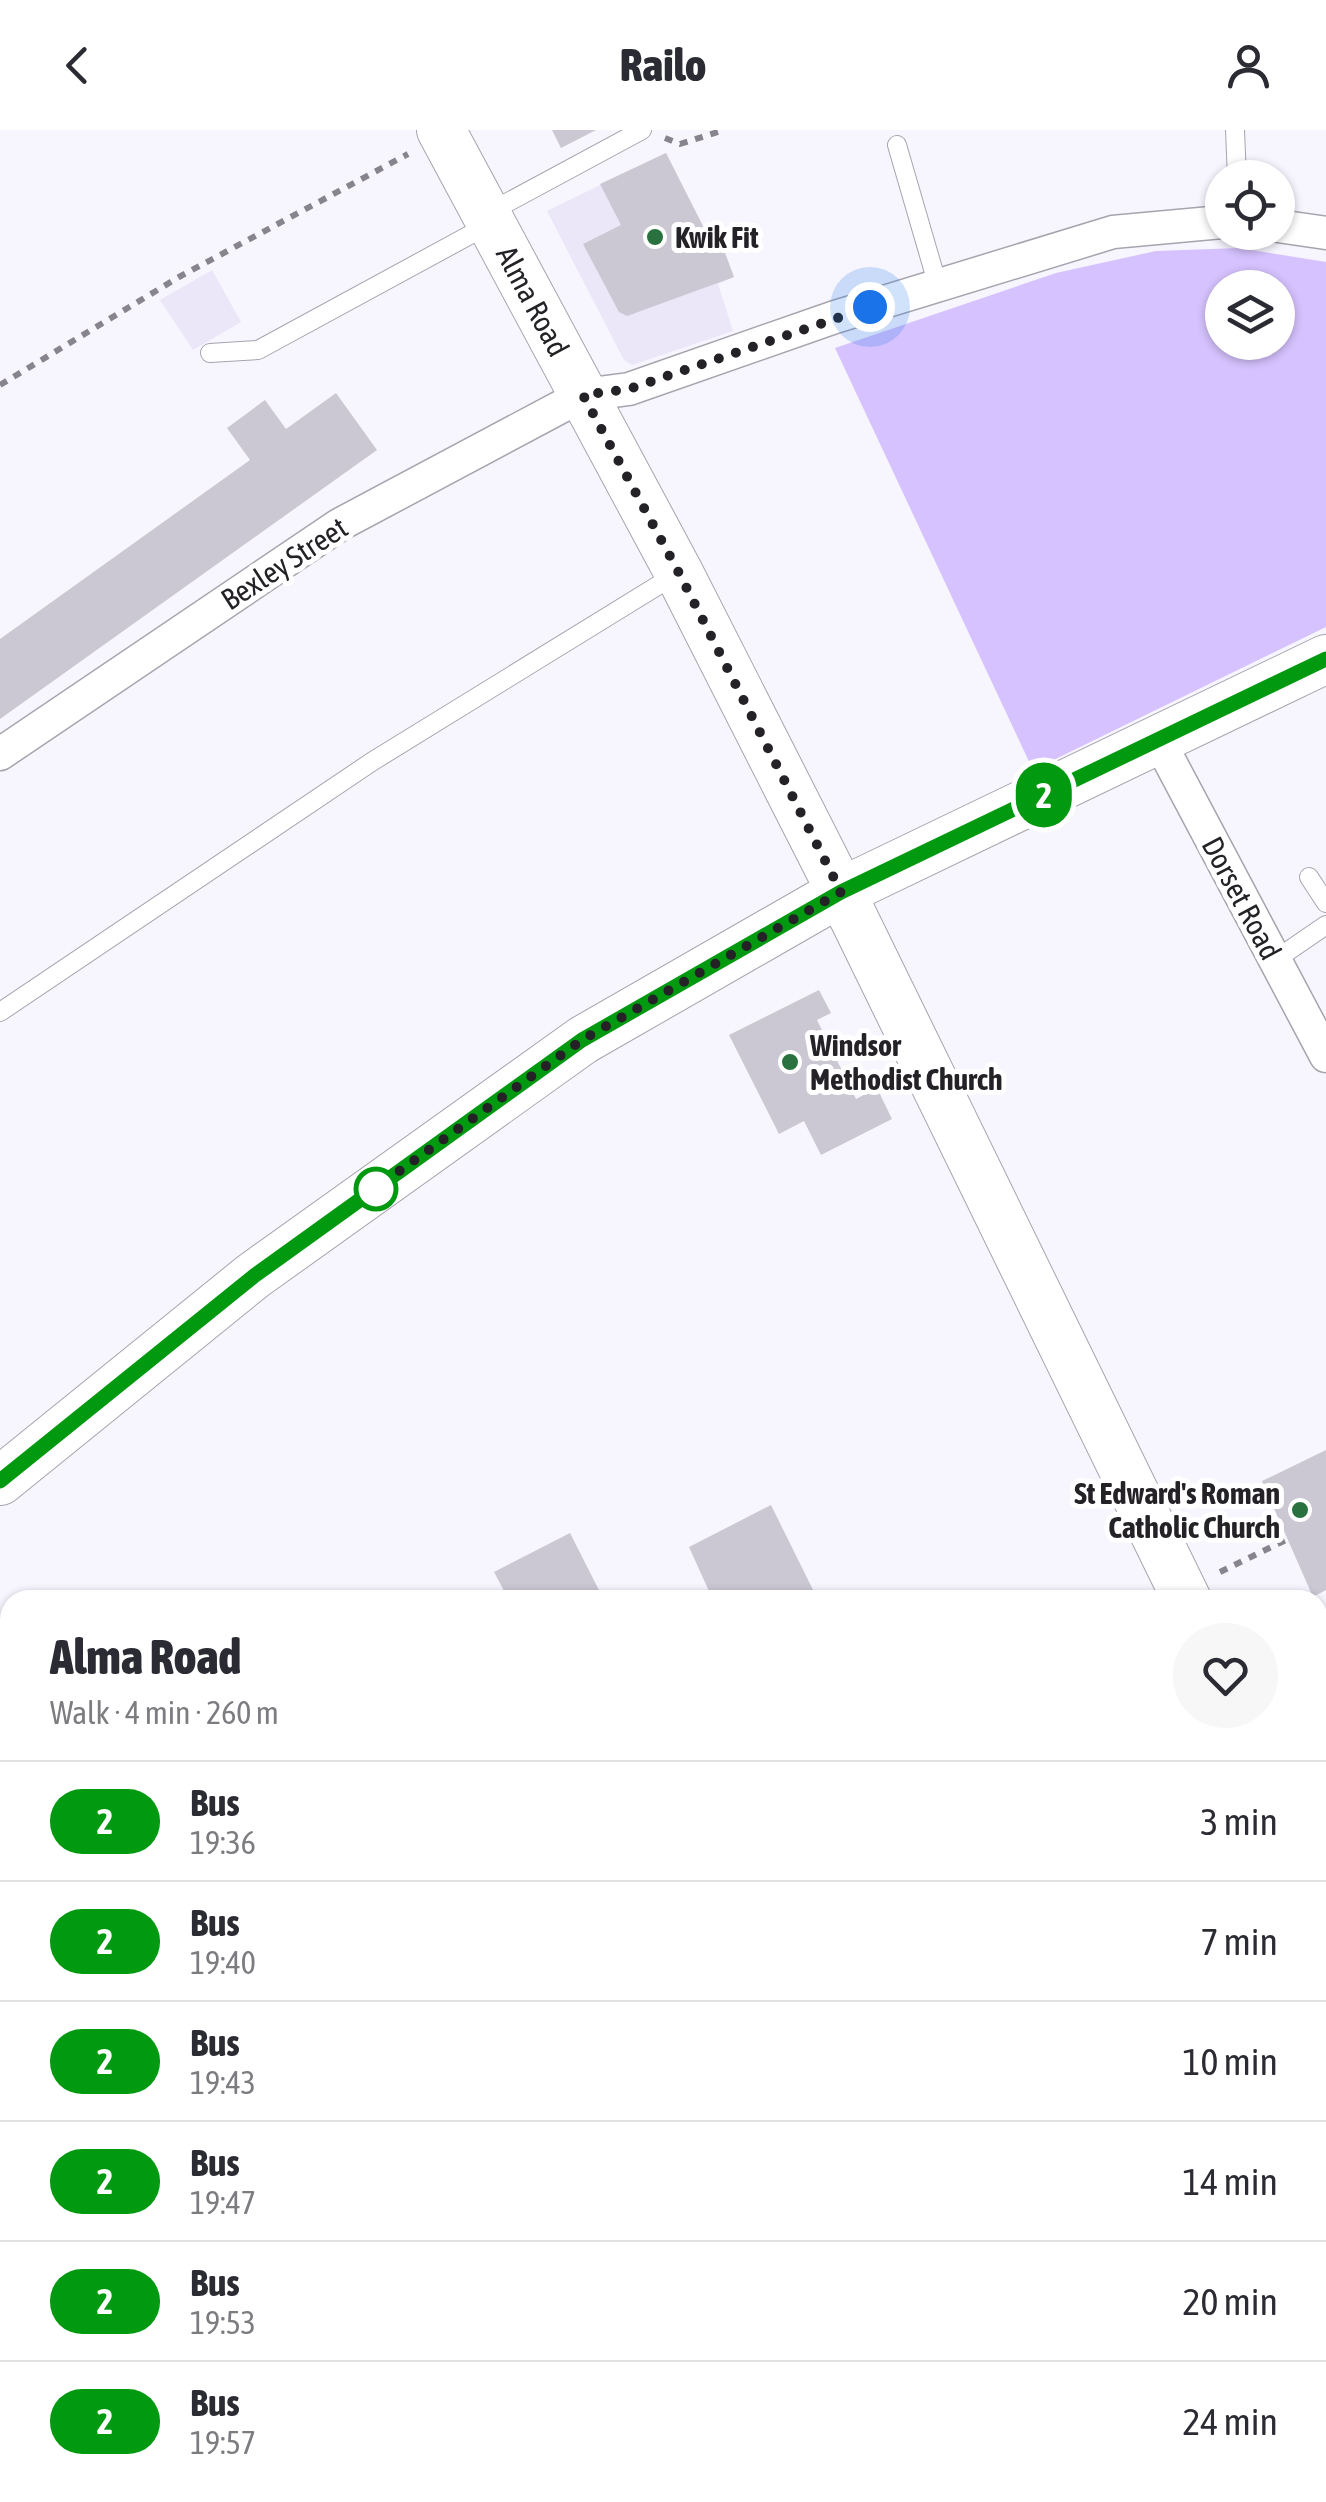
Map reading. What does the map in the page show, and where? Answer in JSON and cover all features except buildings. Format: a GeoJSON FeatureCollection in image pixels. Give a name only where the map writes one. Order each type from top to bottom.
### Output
{"type":"FeatureCollection","features":[{"type":"Feature","properties":{"kind":"street","name":"Alma Road"},"geometry":{"type":"LineString","coordinates":[[442,132],[679,573],[841,892],[1183,1590]]}},
{"type":"Feature","properties":{"kind":"street","name":"Bexley Street"},"geometry":{"type":"LineString","coordinates":[[0,754],[339,524],[583,395],[629,389],[835,318],[1113,232],[1205,224]]}},
{"type":"Feature","properties":{"kind":"street"},"geometry":{"type":"LineString","coordinates":[[1295,228],[1326,232]]}},
{"type":"Feature","properties":{"kind":"street"},"geometry":{"type":"LineString","coordinates":[[0,1481],[254,1276],[582,1040],[841,892],[1326,658]]}},
{"type":"Feature","properties":{"kind":"street","name":"Dorset Road"},"geometry":{"type":"LineString","coordinates":[[1159,740],[1326,1056]]}},
{"type":"Feature","properties":{"kind":"lane"},"geometry":{"type":"LineString","coordinates":[[210,354],[258,350],[642,130]]}},
{"type":"Feature","properties":{"kind":"lane"},"geometry":{"type":"LineString","coordinates":[[1235,130],[1236,160]]}},
{"type":"Feature","properties":{"kind":"lane"},"geometry":{"type":"LineString","coordinates":[[897,144],[938,286]]}},
{"type":"Feature","properties":{"kind":"lane"},"geometry":{"type":"LineString","coordinates":[[0,1012],[372,761],[679,573]]}},
{"type":"Feature","properties":{"kind":"lane"},"geometry":{"type":"LineString","coordinates":[[1309,877],[1326,903]]}},
{"type":"Feature","properties":{"kind":"lane"},"geometry":{"type":"LineString","coordinates":[[1275,960],[1326,924]]}},
{"type":"Feature","properties":{"kind":"path"},"geometry":{"type":"LineString","coordinates":[[663,137],[680,144],[724,130]]}},
{"type":"Feature","properties":{"kind":"path"},"geometry":{"type":"LineString","coordinates":[[0,385],[179,277],[442,132]]}},
{"type":"Feature","properties":{"kind":"path"},"geometry":{"type":"LineString","coordinates":[[1194,1590],[1288,1539]]}},
{"type":"Feature","properties":{"kind":"shaded area"},"geometry":{"type":"Polygon","coordinates":[[[666,153],[706,232],[721,242],[734,277],[718,284],[733,331],[632,365],[624,360],[547,211],[666,153]]]}},
{"type":"Feature","properties":{"kind":"shaded area"},"geometry":{"type":"Polygon","coordinates":[[[1251,250],[1326,262],[1326,627],[1033,770],[835,348],[1056,273],[1156,251],[1251,250]]]}},
{"type":"Feature","properties":{"kind":"shaded area"},"geometry":{"type":"Polygon","coordinates":[[[212,270],[241,322],[193,350],[160,300],[212,270]]]}},
{"type":"Feature","properties":{"kind":"bus line","name":"2"},"geometry":{"type":"LineString","coordinates":[[0,1481],[254,1276],[582,1040],[841,892],[1326,659]]}},
{"type":"Feature","properties":{"kind":"place","name":"Kwik Fit"},"geometry":{"type":"Point","coordinates":[655,237]}},
{"type":"Feature","properties":{"kind":"place","name":"Windsor Methodist Church"},"geometry":{"type":"Point","coordinates":[790,1062]}},
{"type":"Feature","properties":{"kind":"place","name":"St Edward's Roman Catholic Church"},"geometry":{"type":"Point","coordinates":[1300,1510]}},
{"type":"Feature","properties":{"kind":"route"},"geometry":{"type":"LineString","coordinates":[[376,1189],[373,1190],[582,1040],[841,892],[679,573],[583,395],[629,389],[870,307]]}}]}
